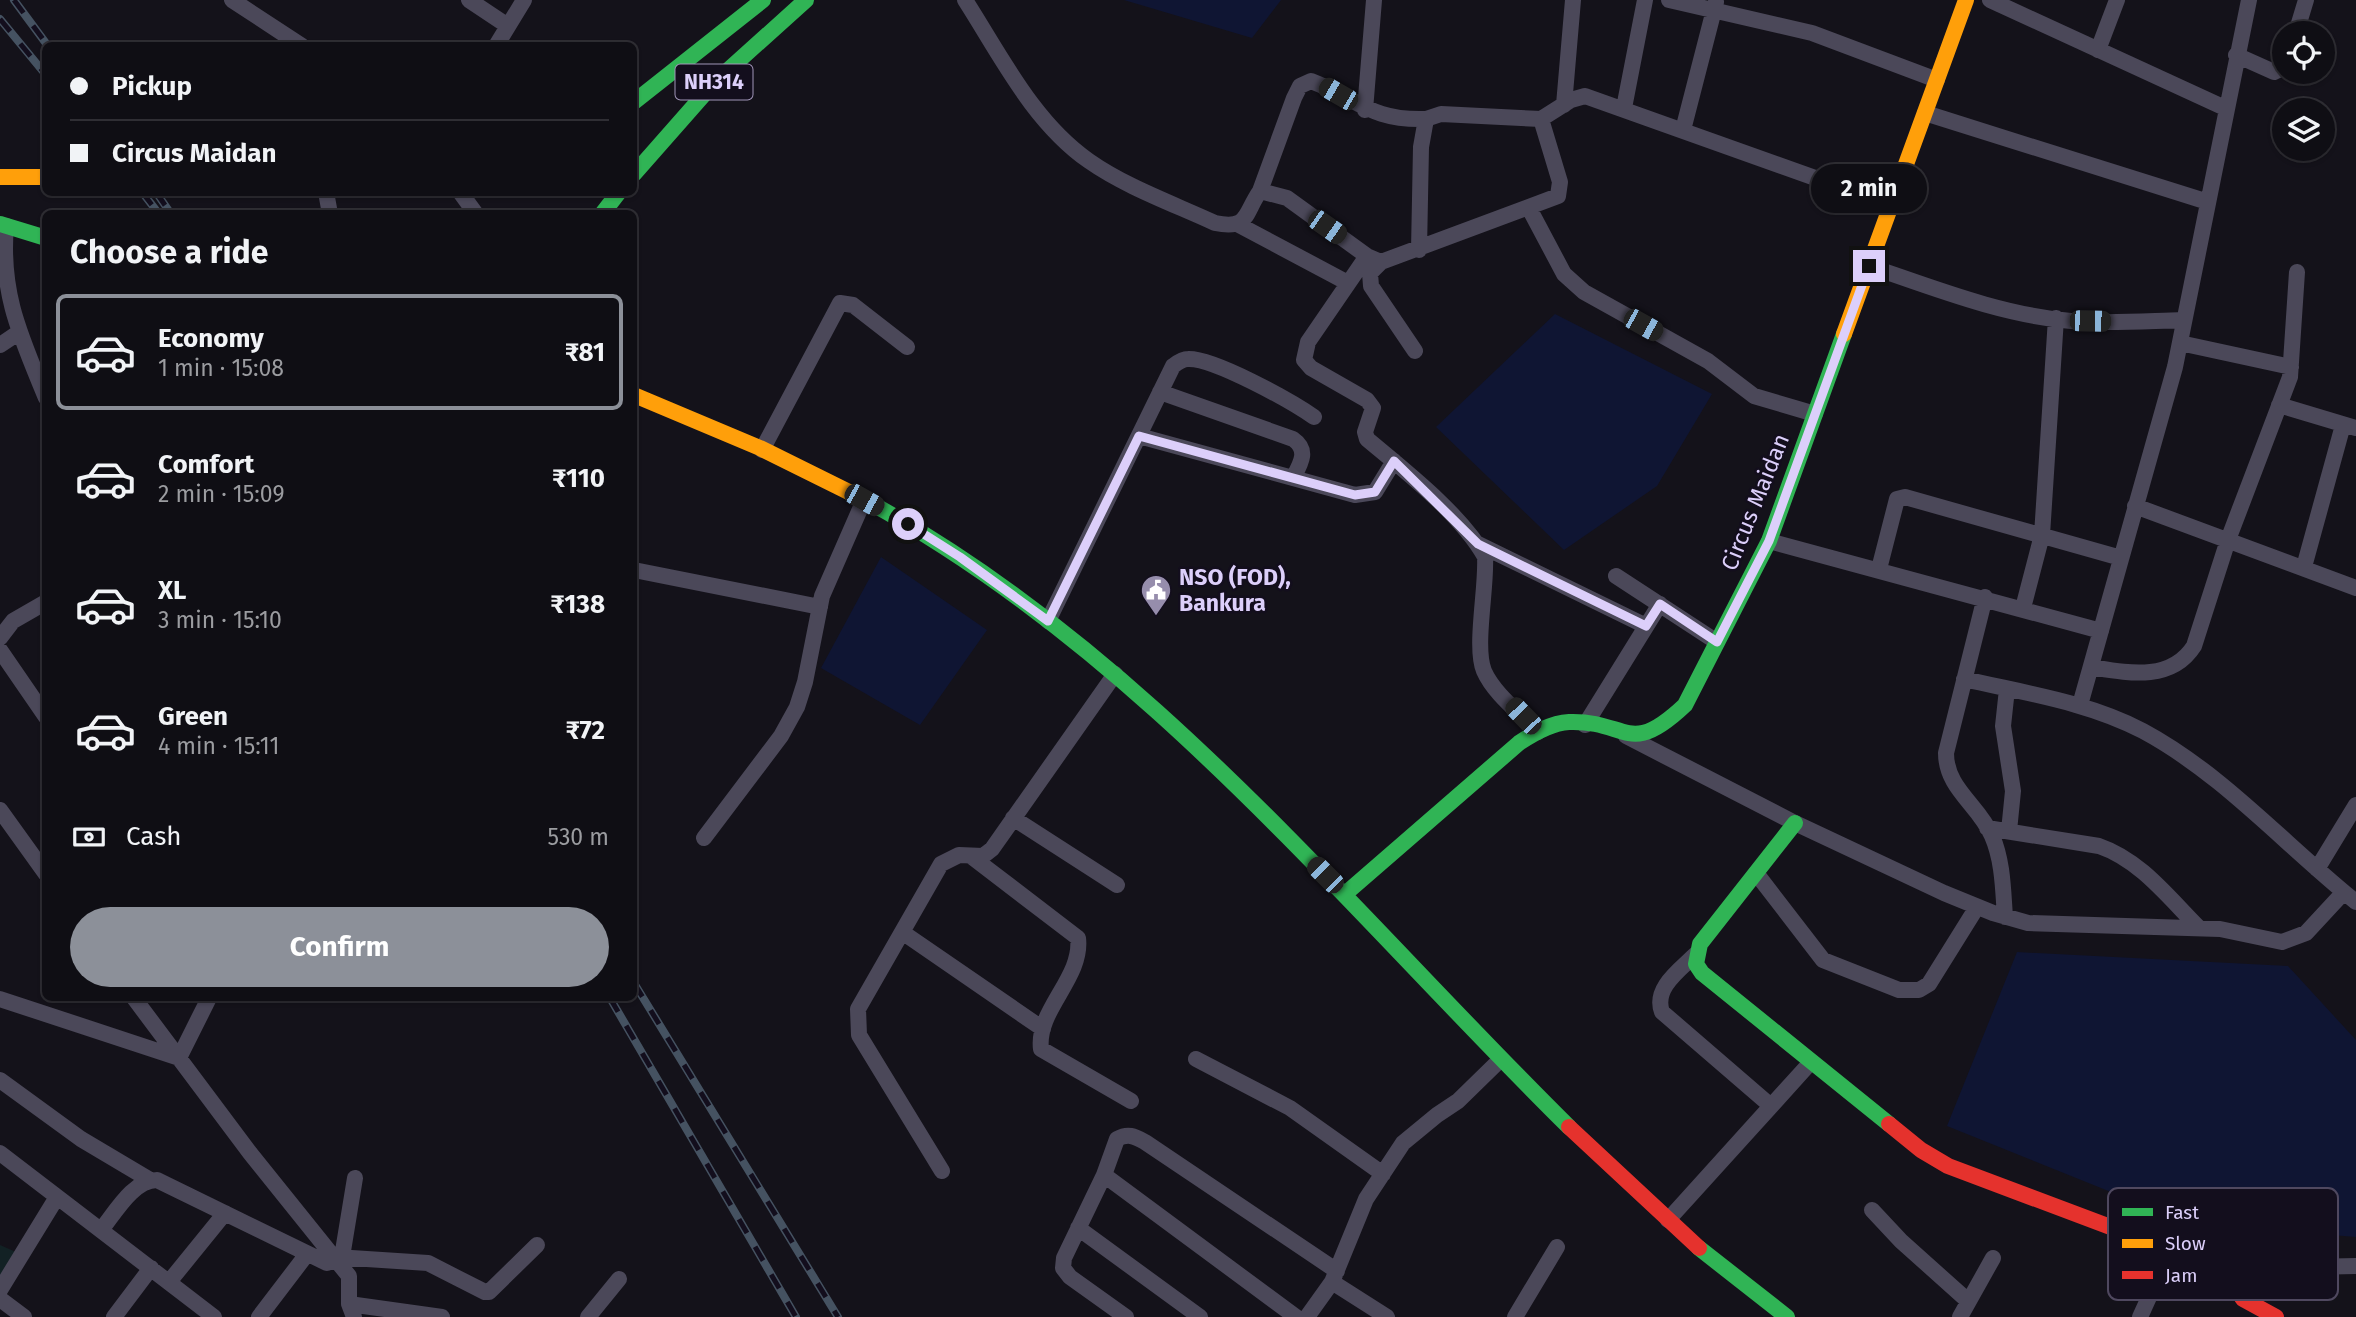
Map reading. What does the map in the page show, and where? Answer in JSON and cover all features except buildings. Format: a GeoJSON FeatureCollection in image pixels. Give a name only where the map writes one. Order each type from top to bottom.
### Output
{"type":"FeatureCollection","features":[{"type":"Feature","properties":{"kind":"main road"},"geometry":{"type":"LineString","coordinates":[[637,100],[764,0]]}},
{"type":"Feature","properties":{"kind":"main road","name":"NH314"},"geometry":{"type":"LineString","coordinates":[[637,170],[701,95],[806,0]]}},
{"type":"Feature","properties":{"kind":"main road","name":"Circus Maidan"},"geometry":{"type":"LineString","coordinates":[[1626,736],[1646,734],[1668,722],[1685,705],[1769,541],[1966,0]]}},
{"type":"Feature","properties":{"kind":"main road"},"geometry":{"type":"LineString","coordinates":[[0,177],[42,177]]}},
{"type":"Feature","properties":{"kind":"main road"},"geometry":{"type":"LineString","coordinates":[[605,210],[616,196]]}},
{"type":"Feature","properties":{"kind":"main road"},"geometry":{"type":"LineString","coordinates":[[3,225],[42,238]]}},
{"type":"Feature","properties":{"kind":"main road"},"geometry":{"type":"LineString","coordinates":[[637,396],[762,450],[864,500],[960,557],[1115,674],[1228,778],[1345,894],[1501,1059],[1668,1220],[1787,1317]]}},
{"type":"Feature","properties":{"kind":"main road"},"geometry":{"type":"LineString","coordinates":[[1345,894],[1519,743],[1538,732],[1574,722],[1626,736]]}},
{"type":"Feature","properties":{"kind":"main road"},"geometry":{"type":"LineString","coordinates":[[1795,822],[1700,944],[1696,964],[1703,974],[1921,1150],[1948,1166],[2108,1226]]}},
{"type":"Feature","properties":{"kind":"main road"},"geometry":{"type":"LineString","coordinates":[[2242,1300],[2276,1317]]}},
{"type":"Feature","properties":{"kind":"street"},"geometry":{"type":"LineString","coordinates":[[232,0],[294,42]]}},
{"type":"Feature","properties":{"kind":"street"},"geometry":{"type":"LineString","coordinates":[[469,0],[508,26]]}},
{"type":"Feature","properties":{"kind":"street"},"geometry":{"type":"LineString","coordinates":[[498,42],[523,0]]}},
{"type":"Feature","properties":{"kind":"street"},"geometry":{"type":"LineString","coordinates":[[764,0],[783,19]]}},
{"type":"Feature","properties":{"kind":"street"},"geometry":{"type":"LineString","coordinates":[[965,0],[1037,110],[1072,148],[1111,173],[1215,223],[1239,225],[1348,283]]}},
{"type":"Feature","properties":{"kind":"street"},"geometry":{"type":"LineString","coordinates":[[1365,110],[1374,0]]}},
{"type":"Feature","properties":{"kind":"street"},"geometry":{"type":"LineString","coordinates":[[1564,105],[1573,0]]}},
{"type":"Feature","properties":{"kind":"street"},"geometry":{"type":"LineString","coordinates":[[1624,108],[1645,0]]}},
{"type":"Feature","properties":{"kind":"street"},"geometry":{"type":"LineString","coordinates":[[1669,0],[1716,5],[1812,33],[1937,80]]}},
{"type":"Feature","properties":{"kind":"street"},"geometry":{"type":"LineString","coordinates":[[1990,0],[2225,108]]}},
{"type":"Feature","properties":{"kind":"street"},"geometry":{"type":"LineString","coordinates":[[2098,50],[2117,0]]}},
{"type":"Feature","properties":{"kind":"street"},"geometry":{"type":"LineString","coordinates":[[2080,705],[2180,342],[2225,108],[2249,0]]}},
{"type":"Feature","properties":{"kind":"street"},"geometry":{"type":"LineString","coordinates":[[2300,21],[2306,0]]}},
{"type":"Feature","properties":{"kind":"street"},"geometry":{"type":"LineString","coordinates":[[1683,130],[1716,5]]}},
{"type":"Feature","properties":{"kind":"street"},"geometry":{"type":"LineString","coordinates":[[2236,55],[2272,71]]}},
{"type":"Feature","properties":{"kind":"street"},"geometry":{"type":"LineString","coordinates":[[1239,225],[1247,218],[1260,191],[1300,86],[1311,81],[1365,110],[1399,120],[1426,119],[1441,114],[1541,119],[1585,96],[1891,205]]}},
{"type":"Feature","properties":{"kind":"street"},"geometry":{"type":"LineString","coordinates":[[1925,113],[2208,202]]}},
{"type":"Feature","properties":{"kind":"street"},"geometry":{"type":"LineString","coordinates":[[1419,250],[1421,147],[1426,119]]}},
{"type":"Feature","properties":{"kind":"street"},"geometry":{"type":"LineString","coordinates":[[1538,732],[1493,685],[1484,670],[1481,654],[1486,576],[1485,557],[1478,544],[1394,461],[1367,439],[1365,432],[1373,408],[1367,400],[1311,368],[1304,360],[1308,342],[1348,283],[1374,259],[1419,250],[1558,197],[1560,190],[1541,119]]}},
{"type":"Feature","properties":{"kind":"street"},"geometry":{"type":"LineString","coordinates":[[1260,191],[1287,198],[1374,259]]}},
{"type":"Feature","properties":{"kind":"street"},"geometry":{"type":"LineString","coordinates":[[1529,208],[1564,274],[1584,292],[1709,361],[1743,390],[1815,414]]}},
{"type":"Feature","properties":{"kind":"street"},"geometry":{"type":"LineString","coordinates":[[3,225],[4,277],[18,333],[42,389]]}},
{"type":"Feature","properties":{"kind":"street"},"geometry":{"type":"LineString","coordinates":[[1374,259],[1370,273],[1371,286],[1415,351]]}},
{"type":"Feature","properties":{"kind":"street"},"geometry":{"type":"LineString","coordinates":[[1869,266],[1983,303],[2056,318],[2110,321],[2183,320]]}},
{"type":"Feature","properties":{"kind":"street"},"geometry":{"type":"LineString","coordinates":[[2091,667],[2142,673],[2168,669],[2186,659],[2194,646],[2228,540],[2291,367],[2297,272]]}},
{"type":"Feature","properties":{"kind":"street"},"geometry":{"type":"LineString","coordinates":[[762,450],[839,303],[853,305],[907,347]]}},
{"type":"Feature","properties":{"kind":"street"},"geometry":{"type":"LineString","coordinates":[[2023,608],[2042,536],[2056,318]]}},
{"type":"Feature","properties":{"kind":"street"},"geometry":{"type":"LineString","coordinates":[[0,345],[18,333]]}},
{"type":"Feature","properties":{"kind":"street"},"geometry":{"type":"LineString","coordinates":[[2180,342],[2291,367]]}},
{"type":"Feature","properties":{"kind":"street"},"geometry":{"type":"LineString","coordinates":[[1048,621],[1173,366],[1189,359],[1257,383],[1314,417]]}},
{"type":"Feature","properties":{"kind":"street"},"geometry":{"type":"LineString","coordinates":[[1160,392],[1301,444],[1303,453],[1293,478]]}},
{"type":"Feature","properties":{"kind":"street"},"geometry":{"type":"LineString","coordinates":[[2279,405],[2350,426],[2304,567]]}},
{"type":"Feature","properties":{"kind":"street"},"geometry":{"type":"LineString","coordinates":[[1139,436],[1366,495],[1375,492],[1394,461]]}},
{"type":"Feature","properties":{"kind":"street"},"geometry":{"type":"LineString","coordinates":[[1879,569],[1896,499],[1905,497],[2121,558]]}},
{"type":"Feature","properties":{"kind":"street"},"geometry":{"type":"LineString","coordinates":[[704,838],[781,736],[797,708],[806,682],[820,607],[864,500]]}},
{"type":"Feature","properties":{"kind":"street"},"geometry":{"type":"LineString","coordinates":[[2135,506],[2356,587]]}},
{"type":"Feature","properties":{"kind":"street"},"geometry":{"type":"LineString","coordinates":[[1769,541],[1984,597],[2101,631]]}},
{"type":"Feature","properties":{"kind":"street"},"geometry":{"type":"LineString","coordinates":[[1478,544],[1646,626]]}},
{"type":"Feature","properties":{"kind":"street"},"geometry":{"type":"LineString","coordinates":[[637,571],[820,607]]}},
{"type":"Feature","properties":{"kind":"street"},"geometry":{"type":"LineString","coordinates":[[1616,576],[1717,642]]}},
{"type":"Feature","properties":{"kind":"street"},"geometry":{"type":"LineString","coordinates":[[1984,597],[1946,753],[1946,769],[1987,828],[1999,857],[2005,917]]}},
{"type":"Feature","properties":{"kind":"street"},"geometry":{"type":"LineString","coordinates":[[0,638],[13,621],[42,604]]}},
{"type":"Feature","properties":{"kind":"street"},"geometry":{"type":"LineString","coordinates":[[1585,725],[1660,604]]}},
{"type":"Feature","properties":{"kind":"street"},"geometry":{"type":"LineString","coordinates":[[0,650],[42,711]]}},
{"type":"Feature","properties":{"kind":"street"},"geometry":{"type":"LineString","coordinates":[[942,1171],[859,1035],[858,1009],[941,864],[949,857],[983,856],[992,849],[1115,674]]}},
{"type":"Feature","properties":{"kind":"street"},"geometry":{"type":"LineString","coordinates":[[1626,736],[1795,822],[1977,907],[2005,917],[2051,926],[2198,927],[2282,942],[2294,940],[2306,933],[2350,897],[2181,756],[2145,732],[2080,705],[1964,680]]}},
{"type":"Feature","properties":{"kind":"street"},"geometry":{"type":"LineString","coordinates":[[2007,689],[2003,726],[2013,791],[2009,831]]}},
{"type":"Feature","properties":{"kind":"street"},"geometry":{"type":"LineString","coordinates":[[2318,869],[2356,805]]}},
{"type":"Feature","properties":{"kind":"street"},"geometry":{"type":"LineString","coordinates":[[0,810],[42,868]]}},
{"type":"Feature","properties":{"kind":"street"},"geometry":{"type":"LineString","coordinates":[[1013,818],[1116,885]]}},
{"type":"Feature","properties":{"kind":"street"},"geometry":{"type":"LineString","coordinates":[[1987,828],[2099,846],[2115,852],[2131,860],[2198,927]]}},
{"type":"Feature","properties":{"kind":"street"},"geometry":{"type":"LineString","coordinates":[[972,857],[1078,938],[1079,946],[1069,976],[1043,1029],[1041,1049],[1047,1055],[1131,1101]]}},
{"type":"Feature","properties":{"kind":"street"},"geometry":{"type":"LineString","coordinates":[[1756,873],[1823,960],[1899,990],[1919,990],[1929,985],[1977,907]]}},
{"type":"Feature","properties":{"kind":"street"},"geometry":{"type":"LineString","coordinates":[[902,932],[1043,1029]]}},
{"type":"Feature","properties":{"kind":"street"},"geometry":{"type":"LineString","coordinates":[[1696,954],[1661,991],[1658,1002],[1662,1012],[1770,1106]]}},
{"type":"Feature","properties":{"kind":"street"},"geometry":{"type":"LineString","coordinates":[[0,999],[179,1058]]}},
{"type":"Feature","properties":{"kind":"street"},"geometry":{"type":"LineString","coordinates":[[137,1001],[250,1153],[338,1258],[349,1276],[351,1311],[442,1317]]}},
{"type":"Feature","properties":{"kind":"street"},"geometry":{"type":"LineString","coordinates":[[179,1058],[208,1001]]}},
{"type":"Feature","properties":{"kind":"street"},"geometry":{"type":"LineString","coordinates":[[1196,1059],[1290,1108],[1383,1174]]}},
{"type":"Feature","properties":{"kind":"street"},"geometry":{"type":"LineString","coordinates":[[1307,1317],[1334,1277],[1366,1199],[1403,1143],[1458,1101],[1501,1059]]}},
{"type":"Feature","properties":{"kind":"street"},"geometry":{"type":"LineString","coordinates":[[1668,1220],[1811,1062]]}},
{"type":"Feature","properties":{"kind":"street"},"geometry":{"type":"LineString","coordinates":[[0,1080],[81,1139],[150,1180],[165,1182],[327,1263],[338,1258],[428,1263],[485,1292],[537,1245]]}},
{"type":"Feature","properties":{"kind":"street"},"geometry":{"type":"LineString","coordinates":[[1126,1317],[1070,1277],[1063,1268],[1064,1258],[1104,1175],[1117,1139],[1132,1135],[1387,1317]]}},
{"type":"Feature","properties":{"kind":"street"},"geometry":{"type":"LineString","coordinates":[[0,1153],[214,1317]]}},
{"type":"Feature","properties":{"kind":"street"},"geometry":{"type":"LineString","coordinates":[[1104,1175],[1296,1317]]}},
{"type":"Feature","properties":{"kind":"street"},"geometry":{"type":"LineString","coordinates":[[338,1258],[355,1178]]}},
{"type":"Feature","properties":{"kind":"street"},"geometry":{"type":"LineString","coordinates":[[101,1230],[138,1187],[150,1180]]}},
{"type":"Feature","properties":{"kind":"street"},"geometry":{"type":"LineString","coordinates":[[0,1290],[57,1197]]}},
{"type":"Feature","properties":{"kind":"street"},"geometry":{"type":"LineString","coordinates":[[1872,1210],[1901,1241],[1968,1301]]}},
{"type":"Feature","properties":{"kind":"street"},"geometry":{"type":"LineString","coordinates":[[169,1282],[225,1213]]}},
{"type":"Feature","properties":{"kind":"street"},"geometry":{"type":"LineString","coordinates":[[1078,1228],[1200,1317]]}},
{"type":"Feature","properties":{"kind":"street"},"geometry":{"type":"LineString","coordinates":[[1515,1317],[1557,1247]]}},
{"type":"Feature","properties":{"kind":"street"},"geometry":{"type":"LineString","coordinates":[[259,1317],[307,1254]]}},
{"type":"Feature","properties":{"kind":"street"},"geometry":{"type":"LineString","coordinates":[[1960,1317],[1993,1258]]}},
{"type":"Feature","properties":{"kind":"street"},"geometry":{"type":"LineString","coordinates":[[2338,1266],[2356,1266]]}},
{"type":"Feature","properties":{"kind":"street"},"geometry":{"type":"LineString","coordinates":[[114,1317],[151,1268]]}},
{"type":"Feature","properties":{"kind":"street"},"geometry":{"type":"LineString","coordinates":[[588,1317],[619,1279]]}},
{"type":"Feature","properties":{"kind":"street"},"geometry":{"type":"LineString","coordinates":[[0,1299],[24,1317]]}},
{"type":"Feature","properties":{"kind":"street"},"geometry":{"type":"LineString","coordinates":[[2140,1317],[2149,1300]]}},
{"type":"Feature","properties":{"kind":"shaded area"},"geometry":{"type":"Polygon","coordinates":[[[0,1245],[18,1253],[0,1282],[0,1245]]]}},
{"type":"Feature","properties":{"kind":"water"},"geometry":{"type":"Polygon","coordinates":[[[1124,0],[1281,0],[1252,38],[1124,0]]]}},
{"type":"Feature","properties":{"kind":"water"},"geometry":{"type":"Polygon","coordinates":[[[1555,314],[1712,394],[1657,486],[1564,550],[1436,427],[1555,314]]]}},
{"type":"Feature","properties":{"kind":"water"},"geometry":{"type":"Polygon","coordinates":[[[881,557],[987,630],[920,725],[821,668],[881,557]]]}},
{"type":"Feature","properties":{"kind":"water"},"geometry":{"type":"Polygon","coordinates":[[[2017,952],[2288,966],[2356,1040],[2356,1237],[2338,1236],[2338,1188],[2108,1188],[2108,1191],[1947,1126],[2017,952]]]}},
{"type":"Feature","properties":{"kind":"railway"},"geometry":{"type":"LineString","coordinates":[[14,0],[45,42]]}},
{"type":"Feature","properties":{"kind":"railway"},"geometry":{"type":"LineString","coordinates":[[0,19],[42,70]]}},
{"type":"Feature","properties":{"kind":"railway"},"geometry":{"type":"LineString","coordinates":[[145,196],[156,210]]}},
{"type":"Feature","properties":{"kind":"railway"},"geometry":{"type":"LineString","coordinates":[[159,196],[168,210]]}},
{"type":"Feature","properties":{"kind":"railway"},"geometry":{"type":"LineString","coordinates":[[637,988],[838,1317]]}},
{"type":"Feature","properties":{"kind":"railway"},"geometry":{"type":"LineString","coordinates":[[612,1001],[796,1317]]}},
{"type":"Feature","properties":{"kind":"traffic: fast"},"geometry":{"type":"LineString","coordinates":[[637,100],[763,0]]}},
{"type":"Feature","properties":{"kind":"traffic: fast"},"geometry":{"type":"LineString","coordinates":[[637,171],[715,82],[806,0]]}},
{"type":"Feature","properties":{"kind":"traffic: fast"},"geometry":{"type":"LineString","coordinates":[[605,210],[616,196]]}},
{"type":"Feature","properties":{"kind":"traffic: fast"},"geometry":{"type":"LineString","coordinates":[[0,224],[42,237]]}},
{"type":"Feature","properties":{"kind":"traffic: fast"},"geometry":{"type":"LineString","coordinates":[[1345,894],[1519,743],[1537,732],[1569,722],[1589,723],[1639,734],[1666,721],[1685,705],[1769,541],[1844,334]]}},
{"type":"Feature","properties":{"kind":"traffic: fast"},"geometry":{"type":"LineString","coordinates":[[867,501],[968,563],[1063,632],[1153,708],[1323,873],[1569,1127]]}},
{"type":"Feature","properties":{"kind":"traffic: fast"},"geometry":{"type":"LineString","coordinates":[[1795,823],[1700,944],[1696,964],[1702,973],[1889,1124]]}},
{"type":"Feature","properties":{"kind":"traffic: fast"},"geometry":{"type":"LineString","coordinates":[[1699,1248],[1787,1317]]}},
{"type":"Feature","properties":{"kind":"traffic: slow"},"geometry":{"type":"LineString","coordinates":[[1844,334],[1966,0]]}},
{"type":"Feature","properties":{"kind":"traffic: slow"},"geometry":{"type":"LineString","coordinates":[[0,177],[42,177]]}},
{"type":"Feature","properties":{"kind":"traffic: slow"},"geometry":{"type":"LineString","coordinates":[[637,396],[760,448],[867,501]]}},
{"type":"Feature","properties":{"kind":"traffic: jam"},"geometry":{"type":"LineString","coordinates":[[1889,1124],[1921,1150],[1948,1166],[2108,1226]]}},
{"type":"Feature","properties":{"kind":"traffic: jam"},"geometry":{"type":"LineString","coordinates":[[1569,1127],[1699,1248]]}},
{"type":"Feature","properties":{"kind":"traffic: jam"},"geometry":{"type":"LineString","coordinates":[[2245,1300],[2276,1317]]}},
{"type":"Feature","properties":{"kind":"place","name":"NSO (FOD), Bankura"},"geometry":{"type":"Point","coordinates":[1156,617]}},
{"type":"Feature","properties":{"kind":"route"},"geometry":{"type":"LineString","coordinates":[[908,524],[960,557],[1048,621],[1139,436],[1355,495],[1375,492],[1394,461],[1478,544],[1646,626],[1660,604],[1717,642],[1769,541],[1869,266]]}}]}
